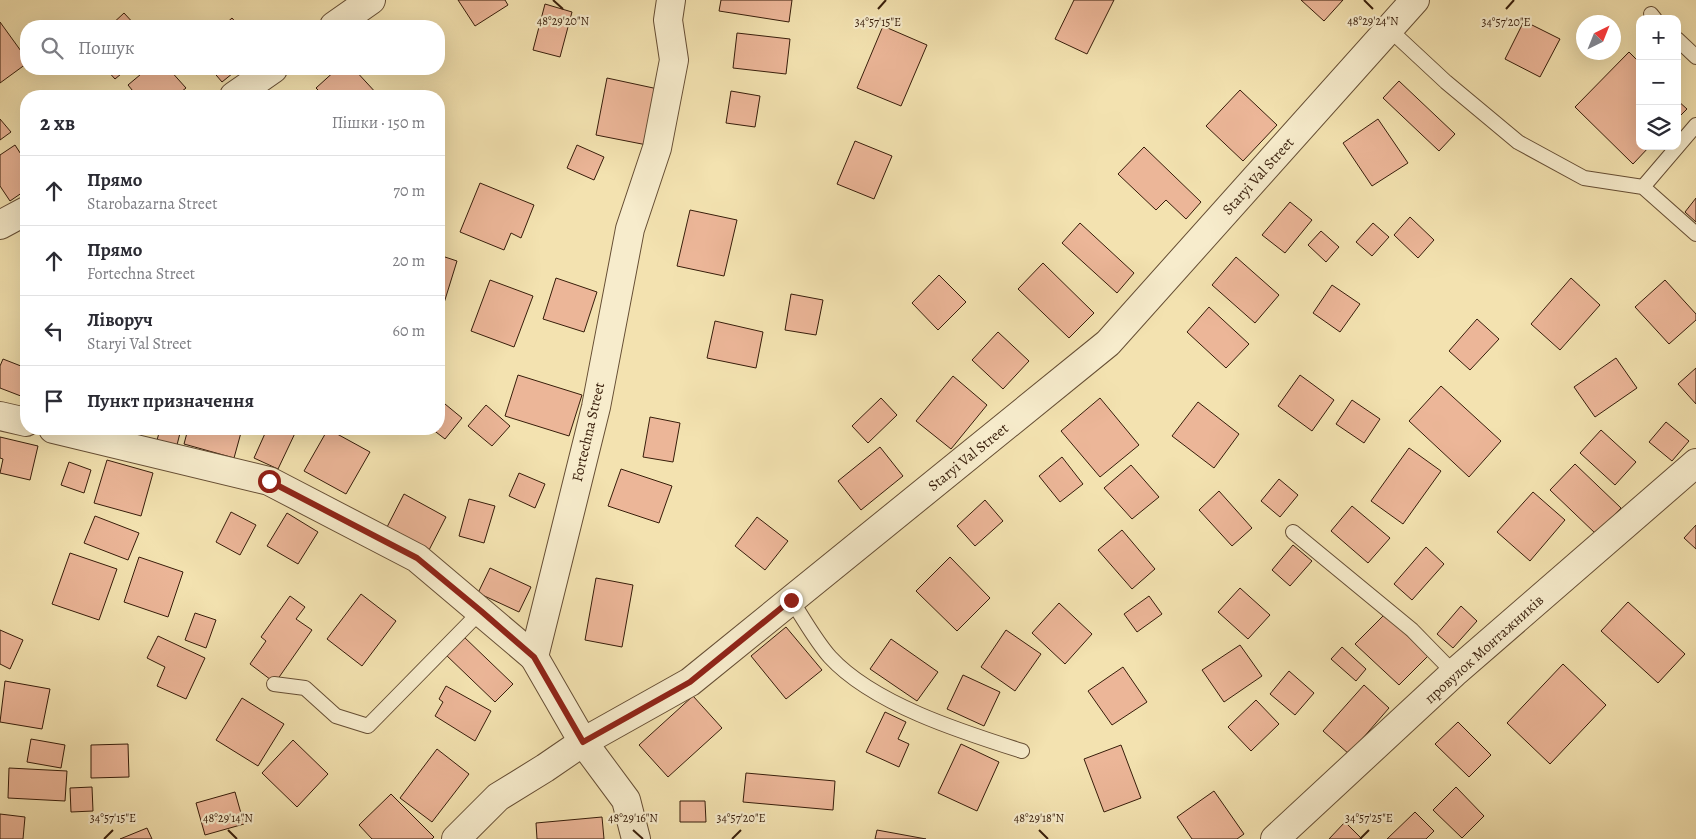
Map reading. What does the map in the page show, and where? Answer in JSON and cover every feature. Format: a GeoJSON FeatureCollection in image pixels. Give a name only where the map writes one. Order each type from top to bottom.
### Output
{"type":"FeatureCollection","features":[{"type":"Feature","properties":{"kind":"street"},"geometry":{"type":"LineString","coordinates":[[343,20],[371,0]]}},
{"type":"Feature","properties":{"kind":"street","name":"Fortechna Street"},"geometry":{"type":"LineString","coordinates":[[534,657],[596,407],[630,229],[657,148],[674,60],[668,20],[671,0]]}},
{"type":"Feature","properties":{"kind":"street","name":"Staryi Val Street"},"geometry":{"type":"LineString","coordinates":[[456,839],[498,797],[583,742],[690,682],[1108,343],[1415,0]]}},
{"type":"Feature","properties":{"kind":"street"},"geometry":{"type":"LineString","coordinates":[[243,90],[264,75]]}},
{"type":"Feature","properties":{"kind":"street"},"geometry":{"type":"LineString","coordinates":[[0,224],[20,214]]}},
{"type":"Feature","properties":{"kind":"street"},"geometry":{"type":"LineString","coordinates":[[0,416],[20,421]]}},
{"type":"Feature","properties":{"kind":"street"},"geometry":{"type":"LineString","coordinates":[[78,435],[269,481],[417,558],[534,657],[583,742],[626,800],[636,839]]}},
{"type":"Feature","properties":{"kind":"street","name":"провулок Монтажників"},"geometry":{"type":"LineString","coordinates":[[1275,839],[1454,673],[1696,462]]}},
{"type":"Feature","properties":{"kind":"lane"},"geometry":{"type":"LineString","coordinates":[[1390,29],[1446,82],[1518,142],[1584,178],[1643,187],[1696,234]]}},
{"type":"Feature","properties":{"kind":"lane"},"geometry":{"type":"LineString","coordinates":[[1681,43],[1696,57]]}},
{"type":"Feature","properties":{"kind":"lane"},"geometry":{"type":"LineString","coordinates":[[1643,187],[1696,125]]}},
{"type":"Feature","properties":{"kind":"lane"},"geometry":{"type":"LineString","coordinates":[[1293,532],[1412,630],[1454,673]]}},
{"type":"Feature","properties":{"kind":"lane"},"geometry":{"type":"LineString","coordinates":[[791,600],[830,656],[856,680],[955,730],[1022,751]]}},
{"type":"Feature","properties":{"kind":"lane"},"geometry":{"type":"LineString","coordinates":[[274,684],[305,688],[336,716],[368,726],[481,611]]}},
{"type":"Feature","properties":{"kind":"building"},"geometry":{"type":"Polygon","coordinates":[[[458,0],[505,0],[508,5],[475,26],[458,0]]]}},
{"type":"Feature","properties":{"kind":"building"},"geometry":{"type":"Polygon","coordinates":[[[721,0],[792,0],[789,22],[719,11],[721,0]]]}},
{"type":"Feature","properties":{"kind":"building"},"geometry":{"type":"Polygon","coordinates":[[[1074,0],[1114,0],[1087,54],[1055,39],[1074,0]]]}},
{"type":"Feature","properties":{"kind":"building"},"geometry":{"type":"Polygon","coordinates":[[[1301,0],[1343,0],[1324,21],[1301,0]]]}},
{"type":"Feature","properties":{"kind":"building"},"geometry":{"type":"Polygon","coordinates":[[[545,4],[572,12],[560,57],[533,50],[545,4]]]}},
{"type":"Feature","properties":{"kind":"building"},"geometry":{"type":"Polygon","coordinates":[[[124,13],[130,20],[116,20],[124,13]]]}},
{"type":"Feature","properties":{"kind":"building"},"geometry":{"type":"Polygon","coordinates":[[[1524,21],[1560,39],[1540,77],[1505,59],[1524,21]]]}},
{"type":"Feature","properties":{"kind":"building"},"geometry":{"type":"Polygon","coordinates":[[[0,22],[20,50],[20,68],[0,83],[0,22]]]}},
{"type":"Feature","properties":{"kind":"building"},"geometry":{"type":"Polygon","coordinates":[[[883,26],[927,45],[901,106],[857,88],[883,26]]]}},
{"type":"Feature","properties":{"kind":"building"},"geometry":{"type":"Polygon","coordinates":[[[737,33],[790,39],[786,74],[733,68],[737,33]]]}},
{"type":"Feature","properties":{"kind":"building"},"geometry":{"type":"Polygon","coordinates":[[[1629,52],[1636,59],[1636,150],[1646,150],[1633,164],[1575,107],[1629,52]]]}},
{"type":"Feature","properties":{"kind":"building"},"geometry":{"type":"Polygon","coordinates":[[[111,75],[120,75],[115,79],[111,75]]]}},
{"type":"Feature","properties":{"kind":"building"},"geometry":{"type":"Polygon","coordinates":[[[140,75],[174,75],[186,88],[184,90],[132,90],[128,85],[140,75]]]}},
{"type":"Feature","properties":{"kind":"building"},"geometry":{"type":"Polygon","coordinates":[[[216,75],[231,75],[222,82],[216,75]]]}},
{"type":"Feature","properties":{"kind":"building"},"geometry":{"type":"Polygon","coordinates":[[[330,75],[360,75],[373,90],[318,90],[316,88],[330,75]]]}},
{"type":"Feature","properties":{"kind":"building"},"geometry":{"type":"Polygon","coordinates":[[[607,78],[658,89],[647,145],[596,135],[607,78]]]}},
{"type":"Feature","properties":{"kind":"building"},"geometry":{"type":"Polygon","coordinates":[[[1399,81],[1455,134],[1439,151],[1383,98],[1399,81]]]}},
{"type":"Feature","properties":{"kind":"building"},"geometry":{"type":"Polygon","coordinates":[[[1240,90],[1277,125],[1243,161],[1206,126],[1240,90]]]}},
{"type":"Feature","properties":{"kind":"building"},"geometry":{"type":"Polygon","coordinates":[[[731,91],[760,96],[755,127],[726,123],[731,91]]]}},
{"type":"Feature","properties":{"kind":"building"},"geometry":{"type":"Polygon","coordinates":[[[1681,104],[1687,109],[1681,115],[1681,104]]]}},
{"type":"Feature","properties":{"kind":"building"},"geometry":{"type":"Polygon","coordinates":[[[0,119],[11,132],[0,140],[0,119]]]}},
{"type":"Feature","properties":{"kind":"building"},"geometry":{"type":"Polygon","coordinates":[[[1378,119],[1408,163],[1372,186],[1343,143],[1378,119]]]}},
{"type":"Feature","properties":{"kind":"building"},"geometry":{"type":"Polygon","coordinates":[[[855,141],[892,156],[874,199],[837,184],[855,141]]]}},
{"type":"Feature","properties":{"kind":"building"},"geometry":{"type":"Polygon","coordinates":[[[15,145],[20,153],[20,194],[10,201],[0,186],[0,155],[15,145]]]}},
{"type":"Feature","properties":{"kind":"building"},"geometry":{"type":"Polygon","coordinates":[[[577,145],[604,157],[594,180],[567,168],[577,145]]]}},
{"type":"Feature","properties":{"kind":"building"},"geometry":{"type":"Polygon","coordinates":[[[1144,147],[1201,202],[1186,219],[1166,200],[1156,210],[1118,174],[1144,147]]]}},
{"type":"Feature","properties":{"kind":"building"},"geometry":{"type":"Polygon","coordinates":[[[480,183],[534,205],[521,238],[511,233],[504,250],[460,232],[480,183]]]}},
{"type":"Feature","properties":{"kind":"building"},"geometry":{"type":"Polygon","coordinates":[[[1696,198],[1696,222],[1685,212],[1696,198]]]}},
{"type":"Feature","properties":{"kind":"building"},"geometry":{"type":"Polygon","coordinates":[[[1290,202],[1312,220],[1285,253],[1262,235],[1290,202]]]}},
{"type":"Feature","properties":{"kind":"building"},"geometry":{"type":"Polygon","coordinates":[[[690,210],[737,220],[724,276],[677,266],[690,210]]]}},
{"type":"Feature","properties":{"kind":"building"},"geometry":{"type":"Polygon","coordinates":[[[1410,217],[1434,240],[1418,258],[1394,235],[1410,217]]]}},
{"type":"Feature","properties":{"kind":"building"},"geometry":{"type":"Polygon","coordinates":[[[1080,223],[1134,273],[1117,293],[1062,243],[1080,223]]]}},
{"type":"Feature","properties":{"kind":"building"},"geometry":{"type":"Polygon","coordinates":[[[1373,223],[1389,237],[1372,256],[1356,242],[1373,223]]]}},
{"type":"Feature","properties":{"kind":"building"},"geometry":{"type":"Polygon","coordinates":[[[1321,231],[1339,247],[1326,262],[1308,245],[1321,231]]]}},
{"type":"Feature","properties":{"kind":"building"},"geometry":{"type":"Polygon","coordinates":[[[445,257],[457,261],[445,300],[445,257]]]}},
{"type":"Feature","properties":{"kind":"building"},"geometry":{"type":"Polygon","coordinates":[[[1236,257],[1279,295],[1255,323],[1212,285],[1236,257]]]}},
{"type":"Feature","properties":{"kind":"building"},"geometry":{"type":"Polygon","coordinates":[[[1043,263],[1094,313],[1069,338],[1018,289],[1043,263]]]}},
{"type":"Feature","properties":{"kind":"building"},"geometry":{"type":"Polygon","coordinates":[[[939,275],[966,302],[938,330],[912,303],[939,275]]]}},
{"type":"Feature","properties":{"kind":"building"},"geometry":{"type":"Polygon","coordinates":[[[556,278],[597,292],[584,332],[543,319],[556,278]]]}},
{"type":"Feature","properties":{"kind":"building"},"geometry":{"type":"Polygon","coordinates":[[[1571,278],[1600,305],[1560,350],[1531,324],[1571,278]]]}},
{"type":"Feature","properties":{"kind":"building"},"geometry":{"type":"Polygon","coordinates":[[[490,280],[533,296],[514,347],[471,331],[490,280]]]}},
{"type":"Feature","properties":{"kind":"building"},"geometry":{"type":"Polygon","coordinates":[[[1665,280],[1696,314],[1696,320],[1669,344],[1635,307],[1665,280]]]}},
{"type":"Feature","properties":{"kind":"building"},"geometry":{"type":"Polygon","coordinates":[[[1332,285],[1360,304],[1340,332],[1313,313],[1332,285]]]}},
{"type":"Feature","properties":{"kind":"building"},"geometry":{"type":"Polygon","coordinates":[[[791,294],[823,300],[816,335],[785,330],[791,294]]]}},
{"type":"Feature","properties":{"kind":"building"},"geometry":{"type":"Polygon","coordinates":[[[1209,307],[1249,344],[1226,368],[1187,332],[1209,307]]]}},
{"type":"Feature","properties":{"kind":"building"},"geometry":{"type":"Polygon","coordinates":[[[1477,319],[1499,339],[1470,370],[1449,351],[1477,319]]]}},
{"type":"Feature","properties":{"kind":"building"},"geometry":{"type":"Polygon","coordinates":[[[715,321],[763,332],[756,368],[707,358],[715,321]]]}},
{"type":"Feature","properties":{"kind":"building"},"geometry":{"type":"Polygon","coordinates":[[[998,332],[1029,361],[1003,389],[972,360],[998,332]]]}},
{"type":"Feature","properties":{"kind":"building"},"geometry":{"type":"Polygon","coordinates":[[[1616,358],[1637,388],[1595,417],[1574,387],[1616,358]]]}},
{"type":"Feature","properties":{"kind":"building"},"geometry":{"type":"Polygon","coordinates":[[[3,359],[20,366],[20,396],[0,388],[0,366],[3,359]]]}},
{"type":"Feature","properties":{"kind":"building"},"geometry":{"type":"Polygon","coordinates":[[[1696,368],[1696,404],[1678,384],[1696,368]]]}},
{"type":"Feature","properties":{"kind":"building"},"geometry":{"type":"Polygon","coordinates":[[[518,375],[582,395],[569,436],[505,416],[518,375]]]}},
{"type":"Feature","properties":{"kind":"building"},"geometry":{"type":"Polygon","coordinates":[[[1300,375],[1334,400],[1312,431],[1278,406],[1300,375]]]}},
{"type":"Feature","properties":{"kind":"building"},"geometry":{"type":"Polygon","coordinates":[[[953,376],[987,405],[951,449],[916,421],[953,376]]]}},
{"type":"Feature","properties":{"kind":"building"},"geometry":{"type":"Polygon","coordinates":[[[1441,386],[1501,441],[1469,477],[1409,421],[1441,386]]]}},
{"type":"Feature","properties":{"kind":"building"},"geometry":{"type":"Polygon","coordinates":[[[881,398],[897,415],[868,443],[852,426],[881,398]]]}},
{"type":"Feature","properties":{"kind":"building"},"geometry":{"type":"Polygon","coordinates":[[[1100,398],[1139,445],[1100,477],[1061,431],[1100,398]]]}},
{"type":"Feature","properties":{"kind":"building"},"geometry":{"type":"Polygon","coordinates":[[[1352,400],[1380,419],[1364,443],[1336,424],[1352,400]]]}},
{"type":"Feature","properties":{"kind":"building"},"geometry":{"type":"Polygon","coordinates":[[[1198,402],[1239,434],[1214,468],[1172,436],[1198,402]]]}},
{"type":"Feature","properties":{"kind":"building"},"geometry":{"type":"Polygon","coordinates":[[[445,404],[462,418],[445,439],[440,435],[445,435],[445,404]]]}},
{"type":"Feature","properties":{"kind":"building"},"geometry":{"type":"Polygon","coordinates":[[[486,405],[510,426],[492,446],[468,426],[486,405]]]}},
{"type":"Feature","properties":{"kind":"building"},"geometry":{"type":"Polygon","coordinates":[[[650,417],[680,423],[673,462],[643,457],[650,417]]]}},
{"type":"Feature","properties":{"kind":"building"},"geometry":{"type":"Polygon","coordinates":[[[1666,422],[1689,441],[1672,461],[1649,442],[1666,422]]]}},
{"type":"Feature","properties":{"kind":"building"},"geometry":{"type":"Polygon","coordinates":[[[1601,430],[1636,462],[1615,485],[1580,453],[1601,430]]]}},
{"type":"Feature","properties":{"kind":"building"},"geometry":{"type":"Polygon","coordinates":[[[126,435],[141,435],[140,439],[126,435]]]}},
{"type":"Feature","properties":{"kind":"building"},"geometry":{"type":"Polygon","coordinates":[[[158,435],[180,435],[176,449],[156,444],[158,435]]]}},
{"type":"Feature","properties":{"kind":"building"},"geometry":{"type":"Polygon","coordinates":[[[186,435],[240,435],[234,458],[184,444],[186,435]]]}},
{"type":"Feature","properties":{"kind":"building"},"geometry":{"type":"Polygon","coordinates":[[[264,435],[294,435],[278,469],[254,458],[264,435]]]}},
{"type":"Feature","properties":{"kind":"building"},"geometry":{"type":"Polygon","coordinates":[[[325,435],[339,435],[370,452],[346,494],[304,471],[325,435]]]}},
{"type":"Feature","properties":{"kind":"building"},"geometry":{"type":"Polygon","coordinates":[[[0,437],[38,446],[30,480],[0,473],[3,459],[0,458],[0,437]]]}},
{"type":"Feature","properties":{"kind":"building"},"geometry":{"type":"Polygon","coordinates":[[[880,447],[903,476],[861,510],[838,481],[880,447]]]}},
{"type":"Feature","properties":{"kind":"building"},"geometry":{"type":"Polygon","coordinates":[[[1409,448],[1441,471],[1403,524],[1371,501],[1409,448]]]}},
{"type":"Feature","properties":{"kind":"building"},"geometry":{"type":"Polygon","coordinates":[[[1062,457],[1083,484],[1060,502],[1039,476],[1062,457]]]}},
{"type":"Feature","properties":{"kind":"building"},"geometry":{"type":"Polygon","coordinates":[[[107,460],[153,473],[141,516],[94,503],[107,460]]]}},
{"type":"Feature","properties":{"kind":"building"},"geometry":{"type":"Polygon","coordinates":[[[69,462],[91,470],[84,493],[61,485],[69,462]]]}},
{"type":"Feature","properties":{"kind":"building"},"geometry":{"type":"Polygon","coordinates":[[[1575,464],[1621,508],[1596,534],[1550,490],[1575,464]]]}},
{"type":"Feature","properties":{"kind":"building"},"geometry":{"type":"Polygon","coordinates":[[[1131,465],[1159,497],[1132,519],[1104,488],[1131,465]]]}},
{"type":"Feature","properties":{"kind":"building"},"geometry":{"type":"Polygon","coordinates":[[[621,469],[672,486],[659,523],[608,506],[621,469]]]}},
{"type":"Feature","properties":{"kind":"building"},"geometry":{"type":"Polygon","coordinates":[[[519,473],[545,484],[535,508],[509,496],[519,473]]]}},
{"type":"Feature","properties":{"kind":"building"},"geometry":{"type":"Polygon","coordinates":[[[1279,479],[1298,495],[1280,517],[1261,501],[1279,479]]]}},
{"type":"Feature","properties":{"kind":"building"},"geometry":{"type":"Polygon","coordinates":[[[1219,491],[1252,528],[1232,546],[1199,510],[1219,491]]]}},
{"type":"Feature","properties":{"kind":"building"},"geometry":{"type":"Polygon","coordinates":[[[1533,492],[1565,520],[1530,561],[1497,532],[1533,492]]]}},
{"type":"Feature","properties":{"kind":"building"},"geometry":{"type":"Polygon","coordinates":[[[404,494],[446,517],[428,552],[386,529],[404,494]]]}},
{"type":"Feature","properties":{"kind":"building"},"geometry":{"type":"Polygon","coordinates":[[[469,499],[495,506],[484,543],[459,536],[469,499]]]}},
{"type":"Feature","properties":{"kind":"building"},"geometry":{"type":"Polygon","coordinates":[[[985,500],[1003,521],[975,546],[957,526],[985,500]]]}},
{"type":"Feature","properties":{"kind":"building"},"geometry":{"type":"Polygon","coordinates":[[[1352,506],[1390,538],[1368,563],[1331,531],[1352,506]]]}},
{"type":"Feature","properties":{"kind":"building"},"geometry":{"type":"Polygon","coordinates":[[[231,512],[256,525],[240,555],[216,542],[231,512]]]}},
{"type":"Feature","properties":{"kind":"building"},"geometry":{"type":"Polygon","coordinates":[[[287,513],[318,532],[298,564],[267,546],[287,513]]]}},
{"type":"Feature","properties":{"kind":"building"},"geometry":{"type":"Polygon","coordinates":[[[95,516],[139,533],[128,560],[84,543],[95,516]]]}},
{"type":"Feature","properties":{"kind":"building"},"geometry":{"type":"Polygon","coordinates":[[[757,517],[788,541],[765,570],[735,546],[757,517]]]}},
{"type":"Feature","properties":{"kind":"building"},"geometry":{"type":"Polygon","coordinates":[[[1696,525],[1696,549],[1684,538],[1696,525]]]}},
{"type":"Feature","properties":{"kind":"building"},"geometry":{"type":"Polygon","coordinates":[[[1122,530],[1155,569],[1132,589],[1098,550],[1122,530]]]}},
{"type":"Feature","properties":{"kind":"building"},"geometry":{"type":"Polygon","coordinates":[[[1293,545],[1312,561],[1290,586],[1272,570],[1293,545]]]}},
{"type":"Feature","properties":{"kind":"building"},"geometry":{"type":"Polygon","coordinates":[[[1426,547],[1444,564],[1412,600],[1394,584],[1426,547]]]}},
{"type":"Feature","properties":{"kind":"building"},"geometry":{"type":"Polygon","coordinates":[[[70,553],[117,569],[99,620],[52,604],[70,553]]]}},
{"type":"Feature","properties":{"kind":"building"},"geometry":{"type":"Polygon","coordinates":[[[139,557],[183,572],[168,617],[124,602],[139,557]]]}},
{"type":"Feature","properties":{"kind":"building"},"geometry":{"type":"Polygon","coordinates":[[[950,557],[990,598],[957,631],[916,591],[950,557]]]}},
{"type":"Feature","properties":{"kind":"building"},"geometry":{"type":"Polygon","coordinates":[[[490,568],[531,587],[519,612],[478,593],[490,568]]]}},
{"type":"Feature","properties":{"kind":"building"},"geometry":{"type":"Polygon","coordinates":[[[596,578],[633,585],[622,647],[585,640],[596,578]]]}},
{"type":"Feature","properties":{"kind":"building"},"geometry":{"type":"Polygon","coordinates":[[[1240,588],[1270,615],[1248,639],[1218,612],[1240,588]]]}},
{"type":"Feature","properties":{"kind":"building"},"geometry":{"type":"Polygon","coordinates":[[[361,594],[396,621],[362,666],[327,639],[361,594]]]}},
{"type":"Feature","properties":{"kind":"building"},"geometry":{"type":"Polygon","coordinates":[[[290,596],[305,607],[296,619],[312,630],[275,683],[250,664],[266,641],[261,637],[290,596]]]}},
{"type":"Feature","properties":{"kind":"building"},"geometry":{"type":"Polygon","coordinates":[[[1149,596],[1162,614],[1137,632],[1124,614],[1149,596]]]}},
{"type":"Feature","properties":{"kind":"building"},"geometry":{"type":"Polygon","coordinates":[[[1628,602],[1685,654],[1658,683],[1601,631],[1628,602]]]}},
{"type":"Feature","properties":{"kind":"building"},"geometry":{"type":"Polygon","coordinates":[[[1059,603],[1092,634],[1065,664],[1032,633],[1059,603]]]}},
{"type":"Feature","properties":{"kind":"building"},"geometry":{"type":"Polygon","coordinates":[[[1461,606],[1477,621],[1453,648],[1437,634],[1461,606]]]}},
{"type":"Feature","properties":{"kind":"building"},"geometry":{"type":"Polygon","coordinates":[[[195,613],[216,620],[206,648],[185,640],[195,613]]]}},
{"type":"Feature","properties":{"kind":"building"},"geometry":{"type":"Polygon","coordinates":[[[1385,614],[1428,656],[1399,685],[1355,644],[1385,614]]]}},
{"type":"Feature","properties":{"kind":"building"},"geometry":{"type":"Polygon","coordinates":[[[786,627],[822,670],[786,699],[751,656],[786,627]]]}},
{"type":"Feature","properties":{"kind":"building"},"geometry":{"type":"Polygon","coordinates":[[[0,630],[23,640],[10,669],[0,664],[0,630]]]}},
{"type":"Feature","properties":{"kind":"building"},"geometry":{"type":"Polygon","coordinates":[[[1006,630],[1041,654],[1015,691],[981,667],[1006,630]]]}},
{"type":"Feature","properties":{"kind":"building"},"geometry":{"type":"Polygon","coordinates":[[[158,636],[205,658],[186,699],[157,686],[165,667],[147,658],[158,636]]]}},
{"type":"Feature","properties":{"kind":"building"},"geometry":{"type":"Polygon","coordinates":[[[463,636],[513,684],[495,702],[445,654],[463,636]]]}},
{"type":"Feature","properties":{"kind":"building"},"geometry":{"type":"Polygon","coordinates":[[[891,639],[938,672],[917,701],[870,669],[891,639]]]}},
{"type":"Feature","properties":{"kind":"building"},"geometry":{"type":"Polygon","coordinates":[[[1240,645],[1262,676],[1224,702],[1202,670],[1240,645]]]}},
{"type":"Feature","properties":{"kind":"building"},"geometry":{"type":"Polygon","coordinates":[[[1342,647],[1366,669],[1356,681],[1331,659],[1342,647]]]}},
{"type":"Feature","properties":{"kind":"building"},"geometry":{"type":"Polygon","coordinates":[[[1563,664],[1606,705],[1550,764],[1507,723],[1563,664]]]}},
{"type":"Feature","properties":{"kind":"building"},"geometry":{"type":"Polygon","coordinates":[[[1123,667],[1147,702],[1112,725],[1088,691],[1123,667]]]}},
{"type":"Feature","properties":{"kind":"building"},"geometry":{"type":"Polygon","coordinates":[[[1289,671],[1314,693],[1295,715],[1270,694],[1289,671]]]}},
{"type":"Feature","properties":{"kind":"building"},"geometry":{"type":"Polygon","coordinates":[[[963,675],[1000,692],[984,726],[947,709],[963,675]]]}},
{"type":"Feature","properties":{"kind":"building"},"geometry":{"type":"Polygon","coordinates":[[[5,681],[50,689],[42,729],[0,722],[5,681]]]}},
{"type":"Feature","properties":{"kind":"building"},"geometry":{"type":"Polygon","coordinates":[[[1364,685],[1389,708],[1349,754],[1323,731],[1364,685]]]}},
{"type":"Feature","properties":{"kind":"building"},"geometry":{"type":"Polygon","coordinates":[[[446,686],[491,711],[475,741],[435,716],[443,702],[439,699],[446,686]]]}},
{"type":"Feature","properties":{"kind":"building"},"geometry":{"type":"Polygon","coordinates":[[[693,696],[722,728],[668,777],[639,745],[693,696]]]}},
{"type":"Feature","properties":{"kind":"building"},"geometry":{"type":"Polygon","coordinates":[[[242,698],[284,724],[258,766],[216,740],[242,698]]]}},
{"type":"Feature","properties":{"kind":"building"},"geometry":{"type":"Polygon","coordinates":[[[1256,700],[1279,724],[1251,751],[1228,727],[1256,700]]]}},
{"type":"Feature","properties":{"kind":"building"},"geometry":{"type":"Polygon","coordinates":[[[885,712],[906,722],[898,739],[909,744],[899,767],[866,752],[885,712]]]}},
{"type":"Feature","properties":{"kind":"building"},"geometry":{"type":"Polygon","coordinates":[[[1458,722],[1491,755],[1469,777],[1435,744],[1458,722]]]}},
{"type":"Feature","properties":{"kind":"building"},"geometry":{"type":"Polygon","coordinates":[[[31,739],[65,745],[61,768],[27,762],[31,739]]]}},
{"type":"Feature","properties":{"kind":"building"},"geometry":{"type":"Polygon","coordinates":[[[293,740],[328,774],[297,807],[262,773],[293,740]]]}},
{"type":"Feature","properties":{"kind":"building"},"geometry":{"type":"Polygon","coordinates":[[[128,744],[129,777],[91,778],[91,745],[128,744]]]}},
{"type":"Feature","properties":{"kind":"building"},"geometry":{"type":"Polygon","coordinates":[[[961,744],[999,762],[977,811],[938,793],[961,744]]]}},
{"type":"Feature","properties":{"kind":"building"},"geometry":{"type":"Polygon","coordinates":[[[1121,745],[1141,798],[1104,812],[1084,759],[1121,745]]]}},
{"type":"Feature","properties":{"kind":"building"},"geometry":{"type":"Polygon","coordinates":[[[437,749],[469,774],[432,822],[400,798],[437,749]]]}},
{"type":"Feature","properties":{"kind":"building"},"geometry":{"type":"Polygon","coordinates":[[[9,768],[67,771],[65,801],[8,798],[9,768]]]}},
{"type":"Feature","properties":{"kind":"building"},"geometry":{"type":"Polygon","coordinates":[[[746,773],[835,781],[833,810],[743,802],[746,773]]]}},
{"type":"Feature","properties":{"kind":"building"},"geometry":{"type":"Polygon","coordinates":[[[92,787],[93,811],[71,812],[70,788],[92,787]]]}},
{"type":"Feature","properties":{"kind":"building"},"geometry":{"type":"Polygon","coordinates":[[[1456,787],[1484,816],[1462,838],[1433,810],[1456,787]]]}},
{"type":"Feature","properties":{"kind":"building"},"geometry":{"type":"Polygon","coordinates":[[[1214,791],[1244,834],[1237,839],[1192,839],[1177,817],[1214,791]]]}},
{"type":"Feature","properties":{"kind":"building"},"geometry":{"type":"Polygon","coordinates":[[[235,792],[244,824],[205,835],[196,803],[235,792]]]}},
{"type":"Feature","properties":{"kind":"building"},"geometry":{"type":"Polygon","coordinates":[[[391,794],[434,837],[432,839],[372,839],[359,825],[391,794]]]}},
{"type":"Feature","properties":{"kind":"building"},"geometry":{"type":"Polygon","coordinates":[[[680,801],[705,801],[706,822],[680,822],[680,801]]]}},
{"type":"Feature","properties":{"kind":"building"},"geometry":{"type":"Polygon","coordinates":[[[1415,812],[1434,831],[1426,839],[1387,839],[1415,812]]]}},
{"type":"Feature","properties":{"kind":"building"},"geometry":{"type":"Polygon","coordinates":[[[0,814],[25,817],[23,839],[0,839],[0,814]]]}},
{"type":"Feature","properties":{"kind":"building"},"geometry":{"type":"Polygon","coordinates":[[[602,817],[604,839],[537,839],[536,823],[602,817]]]}},
{"type":"Feature","properties":{"kind":"building"},"geometry":{"type":"Polygon","coordinates":[[[1345,822],[1362,839],[1329,839],[1345,822]]]}},
{"type":"Feature","properties":{"kind":"building"},"geometry":{"type":"Polygon","coordinates":[[[147,828],[152,839],[120,839],[147,828]]]}},
{"type":"Feature","properties":{"kind":"building"},"geometry":{"type":"Polygon","coordinates":[[[877,830],[926,839],[875,839],[877,830]]]}},
{"type":"Feature","properties":{"kind":"route"},"geometry":{"type":"LineString","coordinates":[[269,481],[417,558],[481,611],[534,657],[583,742],[690,682],[791,600]]}}]}
